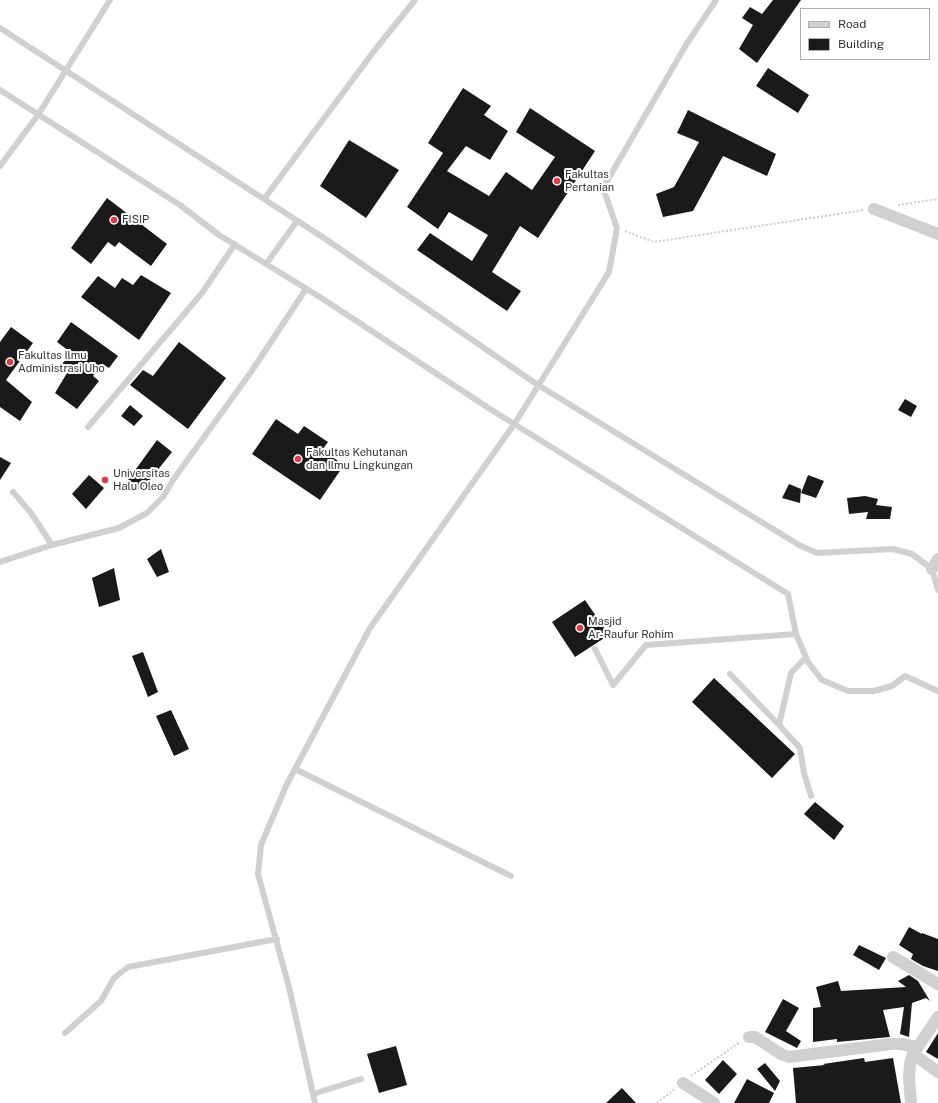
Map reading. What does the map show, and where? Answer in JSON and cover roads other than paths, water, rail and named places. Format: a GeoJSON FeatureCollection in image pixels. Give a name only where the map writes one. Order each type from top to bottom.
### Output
{"type":"FeatureCollection","features":[{"type":"Feature","properties":{"kind":"street"},"geometry":{"type":"LineString","coordinates":[[874,209],[938,234]]}},
{"type":"Feature","properties":{"kind":"street"},"geometry":{"type":"LineString","coordinates":[[893,957],[938,984]]}},
{"type":"Feature","properties":{"kind":"street"},"geometry":{"type":"LineString","coordinates":[[911,1103],[909,1077],[910,1064],[915,1051],[938,1017]]}},
{"type":"Feature","properties":{"kind":"street"},"geometry":{"type":"LineString","coordinates":[[749,1037],[755,1037],[781,1054],[789,1057],[901,1044],[915,1051],[938,1072]]}},
{"type":"Feature","properties":{"kind":"street"},"geometry":{"type":"LineString","coordinates":[[683,1083],[714,1103]]}},
{"type":"Feature","properties":{"kind":"lane"},"geometry":{"type":"LineString","coordinates":[[0,166],[38,114],[110,0]]}},
{"type":"Feature","properties":{"kind":"lane"},"geometry":{"type":"LineString","coordinates":[[264,199],[374,51],[415,0]]}},
{"type":"Feature","properties":{"kind":"lane"},"geometry":{"type":"LineString","coordinates":[[315,1103],[277,939],[258,874],[261,845],[295,769],[370,628],[515,423],[609,272],[617,228],[603,188],[686,45],[716,0]]}},
{"type":"Feature","properties":{"kind":"lane"},"geometry":{"type":"LineString","coordinates":[[0,28],[67,70],[296,220],[538,385],[799,545],[816,553],[894,549],[912,554],[936,571],[938,590]]}},
{"type":"Feature","properties":{"kind":"lane"},"geometry":{"type":"LineString","coordinates":[[0,90],[180,205],[234,244],[490,409],[515,423],[788,594],[796,634],[806,657],[822,680],[848,691],[874,691],[892,686],[905,676],[938,691]]}},
{"type":"Feature","properties":{"kind":"lane"},"geometry":{"type":"LineString","coordinates":[[266,264],[296,220]]}},
{"type":"Feature","properties":{"kind":"lane"},"geometry":{"type":"LineString","coordinates":[[88,427],[202,292],[234,244]]}},
{"type":"Feature","properties":{"kind":"lane"},"geometry":{"type":"LineString","coordinates":[[0,562],[52,545],[119,528],[147,512],[163,497],[173,480],[251,372],[306,289]]}},
{"type":"Feature","properties":{"kind":"lane"},"geometry":{"type":"LineString","coordinates":[[13,492],[31,513],[52,545]]}},
{"type":"Feature","properties":{"kind":"lane"},"geometry":{"type":"LineString","coordinates":[[594,649],[612,685],[646,645],[796,634]]}},
{"type":"Feature","properties":{"kind":"lane"},"geometry":{"type":"LineString","coordinates":[[779,725],[791,673],[806,657]]}},
{"type":"Feature","properties":{"kind":"lane"},"geometry":{"type":"LineString","coordinates":[[730,674],[800,748],[804,773],[811,796]]}},
{"type":"Feature","properties":{"kind":"lane"},"geometry":{"type":"LineString","coordinates":[[295,769],[511,876]]}},
{"type":"Feature","properties":{"kind":"lane"},"geometry":{"type":"LineString","coordinates":[[65,1033],[101,1001],[114,978],[128,967],[277,939]]}},
{"type":"Feature","properties":{"kind":"lane"},"geometry":{"type":"LineString","coordinates":[[313,1094],[361,1079]]}},
{"type":"Feature","properties":{"kind":"place","name":"Fakultas Pertanian"},"geometry":{"type":"Point","coordinates":[557,181]}},
{"type":"Feature","properties":{"kind":"place","name":"FISIP"},"geometry":{"type":"Point","coordinates":[114,220]}},
{"type":"Feature","properties":{"kind":"place","name":"Fakultas Ilmu Administrasi Uho"},"geometry":{"type":"Point","coordinates":[10,362]}},
{"type":"Feature","properties":{"kind":"place","name":"Fakultas Kehutanan dan Ilmu Lingkungan"},"geometry":{"type":"Point","coordinates":[298,459]}},
{"type":"Feature","properties":{"kind":"place","name":"Universitas Halu Oleo"},"geometry":{"type":"Point","coordinates":[105,480]}},
{"type":"Feature","properties":{"kind":"place","name":"Masjid Ar-Raufur Rohim"},"geometry":{"type":"Point","coordinates":[580,628]}}]}
